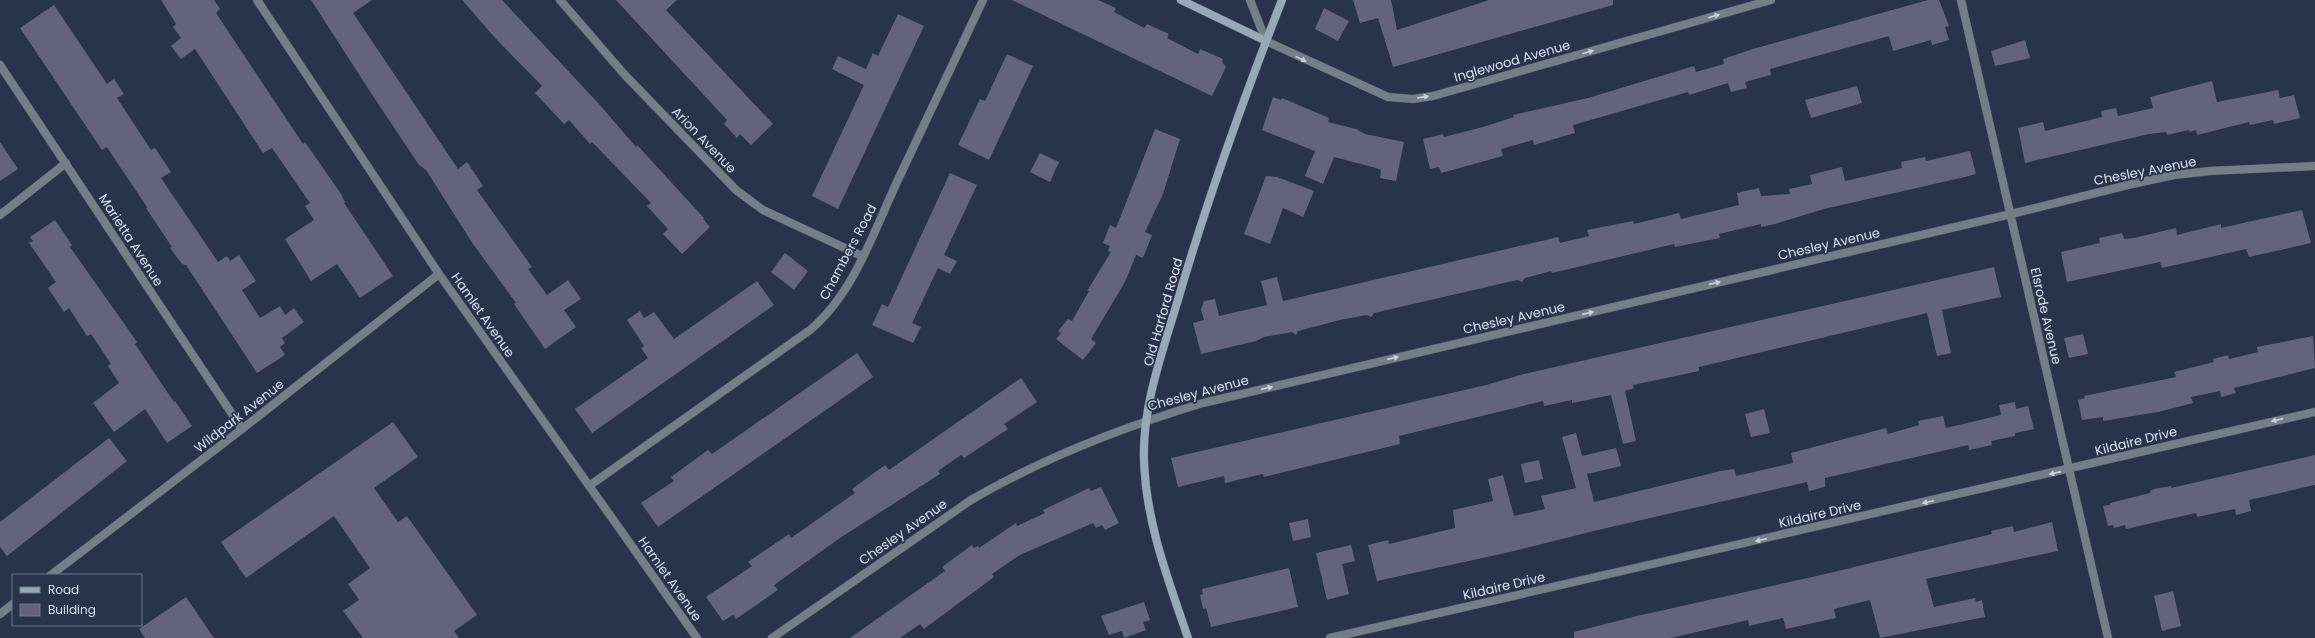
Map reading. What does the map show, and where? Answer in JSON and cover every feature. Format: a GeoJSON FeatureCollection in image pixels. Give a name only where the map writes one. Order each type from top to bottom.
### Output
{"type":"FeatureCollection","features":[{"type":"Feature","properties":{"kind":"street","name":"Hamlet Avenue"},"geometry":{"type":"LineString","coordinates":[[257,0],[440,274],[697,638]]}},
{"type":"Feature","properties":{"kind":"street","name":"Arion Avenue"},"geometry":{"type":"LineString","coordinates":[[560,0],[624,74],[736,190],[763,210],[862,256]]}},
{"type":"Feature","properties":{"kind":"street","name":"Chambers Road"},"geometry":{"type":"LineString","coordinates":[[589,486],[810,330],[825,317],[839,299],[862,256],[983,0]]}},
{"type":"Feature","properties":{"kind":"street"},"geometry":{"type":"LineString","coordinates":[[1181,0],[1266,41]]}},
{"type":"Feature","properties":{"kind":"street"},"geometry":{"type":"LineString","coordinates":[[1250,0],[1266,41]]}},
{"type":"Feature","properties":{"kind":"street","name":"Old Harford Road"},"geometry":{"type":"LineString","coordinates":[[1188,638],[1152,528],[1144,459],[1148,419],[1171,323],[1201,222],[1222,158],[1282,0]]}},
{"type":"Feature","properties":{"kind":"street","name":"Inglewood Avenue"},"geometry":{"type":"LineString","coordinates":[[1266,41],[1388,97],[1413,99],[1433,96],[1771,0]]}},
{"type":"Feature","properties":{"kind":"street","name":"Elsrode Avenue"},"geometry":{"type":"LineString","coordinates":[[1961,0],[2108,638]]}},
{"type":"Feature","properties":{"kind":"street","name":"Marietta Avenue"},"geometry":{"type":"LineString","coordinates":[[0,65],[242,430]]}},
{"type":"Feature","properties":{"kind":"street"},"geometry":{"type":"LineString","coordinates":[[0,215],[66,163]]}},
{"type":"Feature","properties":{"kind":"street","name":"Chesley Avenue"},"geometry":{"type":"LineString","coordinates":[[772,638],[940,521],[995,486],[1038,465],[1148,419],[1203,403],[2011,214],[2132,184],[2174,175],[2210,171],[2315,166]]}},
{"type":"Feature","properties":{"kind":"street","name":"Wildpark Avenue"},"geometry":{"type":"LineString","coordinates":[[52,574],[242,430],[440,274]]}},
{"type":"Feature","properties":{"kind":"street","name":"Kildaire Drive"},"geometry":{"type":"LineString","coordinates":[[1330,638],[2315,412]]}},
{"type":"Feature","properties":{"kind":"street"},"geometry":{"type":"LineString","coordinates":[[0,614],[12,605]]}},
{"type":"Feature","properties":{"kind":"building"},"geometry":{"type":"Polygon","coordinates":[[[161,0],[214,0],[220,9],[216,13],[303,144],[305,142],[341,194],[345,202],[344,203],[393,276],[360,298],[337,264],[311,281],[285,239],[314,220],[305,206],[310,203],[272,148],[263,153],[195,49],[181,59],[171,46],[181,38],[173,27],[176,24],[161,0]]]}},
{"type":"Feature","properties":{"kind":"building"},"geometry":{"type":"Polygon","coordinates":[[[311,0],[372,0],[353,13],[458,169],[467,162],[483,186],[477,190],[532,267],[528,269],[547,295],[568,280],[581,299],[564,310],[576,327],[545,349],[514,304],[516,303],[473,244],[426,170],[419,165],[311,0]]]}},
{"type":"Feature","properties":{"kind":"building"},"geometry":{"type":"Polygon","coordinates":[[[462,0],[502,0],[599,104],[636,147],[637,145],[704,218],[703,219],[710,227],[682,254],[663,234],[668,229],[647,206],[651,203],[592,142],[590,144],[569,120],[564,124],[535,93],[542,86],[497,40],[462,0]]]}},
{"type":"Feature","properties":{"kind":"building"},"geometry":{"type":"Polygon","coordinates":[[[616,0],[677,0],[666,10],[773,124],[751,145],[740,134],[737,138],[724,124],[727,120],[616,0]]]}},
{"type":"Feature","properties":{"kind":"building"},"geometry":{"type":"Polygon","coordinates":[[[1012,0],[1098,0],[1116,8],[1114,12],[1144,28],[1147,24],[1169,34],[1167,38],[1198,54],[1200,49],[1223,59],[1222,62],[1226,67],[1212,96],[1012,0]]]}},
{"type":"Feature","properties":{"kind":"building"},"geometry":{"type":"Polygon","coordinates":[[[1353,0],[1391,0],[1397,30],[1489,0],[1613,0],[1613,5],[1393,67],[1378,18],[1360,23],[1353,0]]]}},
{"type":"Feature","properties":{"kind":"building"},"geometry":{"type":"Polygon","coordinates":[[[1928,0],[1939,0],[1949,26],[1945,27],[1949,40],[1932,45],[1931,40],[1893,51],[1889,36],[1770,69],[1771,75],[1745,82],[1747,88],[1731,92],[1728,83],[1689,95],[1688,92],[1573,125],[1575,133],[1534,145],[1533,140],[1501,149],[1503,156],[1441,173],[1439,167],[1430,169],[1423,139],[1443,134],[1444,137],[1483,127],[1514,117],[1513,115],[1588,98],[1694,66],[1696,72],[1724,64],[1723,59],[1753,49],[1928,0]]]}},
{"type":"Feature","properties":{"kind":"building"},"geometry":{"type":"Polygon","coordinates":[[[54,5],[107,84],[114,79],[124,94],[117,98],[151,150],[155,148],[171,172],[161,178],[218,262],[227,256],[230,261],[239,255],[256,281],[242,290],[260,318],[280,306],[285,315],[294,308],[304,322],[282,338],[285,343],[280,347],[285,355],[257,373],[186,265],[182,264],[170,248],[172,247],[107,147],[102,150],[20,28],[54,5]]]}},
{"type":"Feature","properties":{"kind":"building"},"geometry":{"type":"Polygon","coordinates":[[[1324,8],[1349,21],[1338,41],[1315,29],[1324,8]]]}},
{"type":"Feature","properties":{"kind":"building"},"geometry":{"type":"Polygon","coordinates":[[[898,14],[924,26],[838,209],[812,196],[864,85],[832,69],[838,56],[866,69],[873,53],[878,56],[898,14]]]}},
{"type":"Feature","properties":{"kind":"building"},"geometry":{"type":"Polygon","coordinates":[[[2025,40],[2030,58],[1995,66],[1991,51],[2025,40]]]}},
{"type":"Feature","properties":{"kind":"building"},"geometry":{"type":"Polygon","coordinates":[[[1007,54],[1033,66],[989,160],[958,145],[980,99],[985,101],[1007,54]]]}},
{"type":"Feature","properties":{"kind":"building"},"geometry":{"type":"Polygon","coordinates":[[[2212,81],[2217,102],[2278,90],[2280,98],[2294,95],[2300,118],[2274,124],[2273,120],[2250,125],[2249,122],[2197,135],[2196,130],[2167,135],[2166,132],[2149,134],[2025,163],[2018,128],[2043,122],[2045,131],[2102,117],[2101,111],[2116,108],[2118,116],[2153,108],[2150,97],[2212,81]]]}},
{"type":"Feature","properties":{"kind":"building"},"geometry":{"type":"Polygon","coordinates":[[[1857,86],[1862,103],[1811,118],[1805,100],[1857,86]]]}},
{"type":"Feature","properties":{"kind":"building"},"geometry":{"type":"Polygon","coordinates":[[[1273,97],[1281,100],[1282,98],[1329,118],[1328,122],[1356,129],[1365,134],[1404,142],[1396,181],[1380,178],[1381,170],[1376,168],[1334,157],[1323,184],[1305,176],[1315,151],[1262,130],[1273,97]]]}},
{"type":"Feature","properties":{"kind":"building"},"geometry":{"type":"Polygon","coordinates":[[[1155,129],[1180,139],[1163,194],[1145,232],[1152,235],[1143,258],[1136,255],[1125,282],[1091,339],[1096,343],[1083,360],[1056,339],[1061,333],[1058,331],[1068,319],[1072,321],[1089,291],[1087,291],[1111,252],[1108,251],[1110,246],[1103,243],[1110,225],[1116,228],[1155,129]]]}},
{"type":"Feature","properties":{"kind":"building"},"geometry":{"type":"Polygon","coordinates":[[[0,142],[18,169],[0,181],[0,142]]]}},
{"type":"Feature","properties":{"kind":"building"},"geometry":{"type":"Polygon","coordinates":[[[1970,151],[1976,174],[1824,209],[1775,224],[1761,227],[1761,224],[1719,234],[1720,238],[1675,247],[1674,244],[1552,273],[1551,271],[1525,278],[1522,282],[1517,280],[1374,313],[1371,317],[1367,315],[1340,320],[1298,331],[1296,335],[1292,332],[1264,337],[1256,341],[1201,354],[1193,323],[1204,320],[1201,310],[1204,301],[1215,299],[1219,316],[1267,305],[1261,281],[1277,277],[1283,301],[1558,237],[1560,243],[1589,236],[1587,230],[1633,221],[1634,224],[1679,213],[1681,219],[1739,205],[1737,193],[1759,188],[1761,196],[1790,194],[1789,189],[1812,184],[1810,175],[1842,167],[1845,181],[1902,168],[1901,162],[1925,157],[1926,161],[1970,151]]]}},
{"type":"Feature","properties":{"kind":"building"},"geometry":{"type":"Polygon","coordinates":[[[1040,153],[1059,162],[1050,182],[1030,172],[1040,153]]]}},
{"type":"Feature","properties":{"kind":"building"},"geometry":{"type":"Polygon","coordinates":[[[950,173],[977,185],[944,255],[957,261],[950,274],[938,268],[912,323],[921,327],[913,343],[872,325],[882,304],[888,307],[950,173]]]}},
{"type":"Feature","properties":{"kind":"building"},"geometry":{"type":"Polygon","coordinates":[[[1266,176],[1277,177],[1314,191],[1303,217],[1283,208],[1270,244],[1244,234],[1266,176]]]}},
{"type":"Feature","properties":{"kind":"building"},"geometry":{"type":"Polygon","coordinates":[[[2302,210],[2311,243],[2249,257],[2246,249],[2162,268],[2160,262],[2067,282],[2061,252],[2100,243],[2099,238],[2122,233],[2124,239],[2134,238],[2176,228],[2177,235],[2221,224],[2221,228],[2302,210]]]}},
{"type":"Feature","properties":{"kind":"building"},"geometry":{"type":"Polygon","coordinates":[[[55,220],[72,245],[70,247],[137,342],[135,344],[192,426],[167,443],[145,409],[114,432],[93,403],[119,383],[108,366],[111,364],[91,334],[87,336],[69,308],[64,312],[48,288],[56,282],[29,243],[33,241],[30,237],[55,220]]]}},
{"type":"Feature","properties":{"kind":"building"},"geometry":{"type":"Polygon","coordinates":[[[785,253],[808,271],[794,290],[771,272],[785,253]]]}},
{"type":"Feature","properties":{"kind":"building"},"geometry":{"type":"Polygon","coordinates":[[[1994,267],[2001,297],[1942,310],[1951,353],[1937,356],[1927,313],[1699,367],[1699,371],[1633,385],[1634,388],[1625,391],[1636,441],[1623,444],[1611,395],[1572,403],[1572,400],[1544,406],[1543,401],[1399,436],[1400,444],[1264,477],[1263,474],[1225,483],[1224,476],[1178,487],[1171,458],[1486,385],[1524,374],[1994,267]]]}},
{"type":"Feature","properties":{"kind":"building"},"geometry":{"type":"Polygon","coordinates":[[[757,281],[774,305],[592,433],[575,409],[648,358],[641,348],[644,346],[627,320],[640,311],[644,318],[654,312],[674,339],[757,281]]]}},
{"type":"Feature","properties":{"kind":"building"},"geometry":{"type":"Polygon","coordinates":[[[2083,334],[2088,354],[2069,358],[2064,338],[2083,334]]]}},
{"type":"Feature","properties":{"kind":"building"},"geometry":{"type":"Polygon","coordinates":[[[2313,336],[2315,368],[2234,388],[2236,393],[2221,397],[2220,391],[2191,397],[2193,403],[2158,412],[2103,421],[2103,417],[2082,420],[2078,400],[2085,398],[2084,396],[2176,377],[2174,372],[2214,362],[2213,359],[2228,355],[2229,359],[2258,352],[2257,347],[2313,336]]]}},
{"type":"Feature","properties":{"kind":"building"},"geometry":{"type":"Polygon","coordinates":[[[857,353],[873,377],[658,527],[641,503],[674,481],[671,477],[708,450],[712,454],[857,353]]]}},
{"type":"Feature","properties":{"kind":"building"},"geometry":{"type":"Polygon","coordinates":[[[1021,378],[1037,402],[1004,424],[1008,429],[964,458],[961,455],[938,471],[940,474],[840,538],[774,585],[778,590],[736,619],[733,615],[723,621],[706,597],[752,566],[748,562],[789,534],[791,538],[855,493],[852,489],[885,465],[889,470],[1021,378]]]}},
{"type":"Feature","properties":{"kind":"building"},"geometry":{"type":"Polygon","coordinates":[[[2015,402],[2016,409],[2028,406],[2034,429],[2015,433],[2015,436],[1991,441],[1992,445],[1969,450],[1968,445],[1825,478],[1825,487],[1809,491],[1807,482],[1598,530],[1510,552],[1377,581],[1368,545],[1388,540],[1389,544],[1455,528],[1453,510],[1493,501],[1488,479],[1503,475],[1514,516],[1545,509],[1541,496],[1576,488],[1562,437],[1576,433],[1582,456],[1616,448],[1621,466],[1587,474],[1594,502],[1721,471],[1734,469],[1736,476],[1793,463],[1791,453],[1886,428],[1888,434],[1919,425],[1918,421],[1943,416],[1946,428],[2001,415],[1999,405],[2015,402]]]}},
{"type":"Feature","properties":{"kind":"building"},"geometry":{"type":"Polygon","coordinates":[[[1764,409],[1770,433],[1751,437],[1745,414],[1764,409]]]}},
{"type":"Feature","properties":{"kind":"building"},"geometry":{"type":"Polygon","coordinates":[[[393,422],[418,457],[374,488],[398,522],[407,516],[477,615],[454,631],[459,638],[363,638],[343,611],[359,600],[348,584],[370,568],[334,516],[246,578],[221,542],[393,422]]]}},
{"type":"Feature","properties":{"kind":"building"},"geometry":{"type":"Polygon","coordinates":[[[109,438],[127,461],[7,556],[0,547],[0,522],[109,438]]]}},
{"type":"Feature","properties":{"kind":"building"},"geometry":{"type":"Polygon","coordinates":[[[2315,455],[2315,485],[2249,500],[2251,511],[2236,515],[2235,509],[2197,517],[2196,513],[2126,529],[2125,525],[2114,528],[2113,525],[2108,526],[2103,506],[2110,505],[2110,503],[2150,493],[2150,491],[2154,489],[2171,486],[2171,488],[2315,455]]]}},
{"type":"Feature","properties":{"kind":"building"},"geometry":{"type":"Polygon","coordinates":[[[1539,460],[1543,479],[1525,483],[1521,464],[1539,460]]]}},
{"type":"Feature","properties":{"kind":"building"},"geometry":{"type":"Polygon","coordinates":[[[1101,487],[1119,523],[1105,530],[1102,525],[1096,528],[1093,523],[1020,555],[992,574],[994,577],[924,629],[920,624],[900,638],[850,638],[945,571],[942,567],[972,545],[974,548],[978,546],[979,548],[1016,523],[1017,526],[1045,513],[1043,510],[1089,488],[1091,491],[1101,487]]]}},
{"type":"Feature","properties":{"kind":"building"},"geometry":{"type":"Polygon","coordinates":[[[1308,519],[1311,537],[1293,541],[1289,523],[1308,519]]]}},
{"type":"Feature","properties":{"kind":"building"},"geometry":{"type":"Polygon","coordinates":[[[2052,522],[2058,551],[1926,579],[1934,607],[1975,598],[1976,602],[1982,600],[1985,617],[1880,638],[1870,600],[1834,609],[1836,618],[1786,629],[1783,618],[1749,626],[1748,620],[1671,638],[1574,638],[1574,632],[1637,616],[1821,575],[1992,534],[1991,531],[2013,526],[2014,532],[2052,522]]]}},
{"type":"Feature","properties":{"kind":"building"},"geometry":{"type":"Polygon","coordinates":[[[1351,545],[1355,561],[1342,564],[1349,594],[1327,600],[1316,553],[1351,545]]]}},
{"type":"Feature","properties":{"kind":"building"},"geometry":{"type":"Polygon","coordinates":[[[1289,568],[1298,607],[1211,627],[1206,608],[1203,609],[1200,595],[1203,594],[1202,589],[1289,568]]]}},
{"type":"Feature","properties":{"kind":"building"},"geometry":{"type":"Polygon","coordinates":[[[2173,591],[2181,626],[2162,631],[2154,596],[2173,591]]]}},
{"type":"Feature","properties":{"kind":"building"},"geometry":{"type":"Polygon","coordinates":[[[186,597],[214,638],[145,638],[139,629],[186,597]]]}},
{"type":"Feature","properties":{"kind":"building"},"geometry":{"type":"Polygon","coordinates":[[[1144,602],[1150,620],[1143,622],[1146,630],[1124,638],[1122,631],[1109,635],[1101,616],[1144,602]]]}}]}
